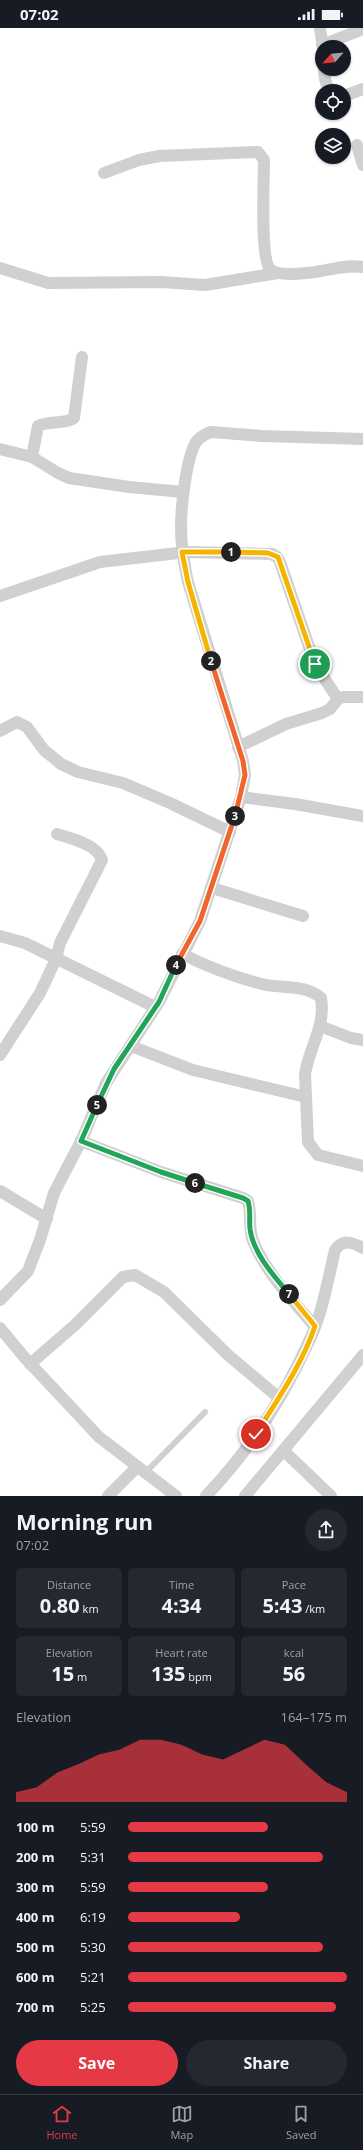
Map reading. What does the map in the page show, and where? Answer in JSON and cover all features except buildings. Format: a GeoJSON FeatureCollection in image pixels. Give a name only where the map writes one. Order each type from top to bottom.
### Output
{"type":"FeatureCollection","features":[{"type":"Feature","properties":{"kind":"street"},"geometry":{"type":"LineString","coordinates":[[320,28],[322,40]]}},
{"type":"Feature","properties":{"kind":"street"},"geometry":{"type":"LineString","coordinates":[[337,40],[363,29]]}},
{"type":"Feature","properties":{"kind":"street"},"geometry":{"type":"LineString","coordinates":[[351,93],[363,88]]}},
{"type":"Feature","properties":{"kind":"street"},"geometry":{"type":"LineString","coordinates":[[357,145],[363,166]]}},
{"type":"Feature","properties":{"kind":"street"},"geometry":{"type":"LineString","coordinates":[[104,172],[139,160],[159,156],[258,152],[264,160],[264,235],[268,264],[271,270],[278,272]]}},
{"type":"Feature","properties":{"kind":"street"},"geometry":{"type":"LineString","coordinates":[[0,268],[48,283],[161,282],[205,285],[278,272],[306,273],[338,266],[363,267]]}},
{"type":"Feature","properties":{"kind":"street"},"geometry":{"type":"LineString","coordinates":[[32,457],[38,426],[42,424],[66,422],[74,418],[82,356]]}},
{"type":"Feature","properties":{"kind":"street"},"geometry":{"type":"LineString","coordinates":[[0,1300],[28,1271],[54,1193],[81,1141],[106,1083],[155,1007],[200,921],[241,797],[245,775],[238,747],[188,582],[182,552],[181,526],[183,492],[191,454],[196,442],[203,435],[211,432],[262,436],[363,440]]}},
{"type":"Feature","properties":{"kind":"street"},"geometry":{"type":"LineString","coordinates":[[0,449],[32,457],[58,474],[69,478],[129,487],[183,492]]}},
{"type":"Feature","properties":{"kind":"street"},"geometry":{"type":"LineString","coordinates":[[0,596],[100,562],[182,552],[268,553],[275,555],[280,562],[315,664],[338,699]]}},
{"type":"Feature","properties":{"kind":"street"},"geometry":{"type":"LineString","coordinates":[[238,747],[286,724],[322,713],[330,709],[338,699],[343,697],[363,697]]}},
{"type":"Feature","properties":{"kind":"street"},"geometry":{"type":"LineString","coordinates":[[0,731],[17,722],[23,724],[44,750],[61,764],[78,772],[123,783],[170,803],[230,832]]}},
{"type":"Feature","properties":{"kind":"street"},"geometry":{"type":"LineString","coordinates":[[241,797],[295,804],[363,816]]}},
{"type":"Feature","properties":{"kind":"street"},"geometry":{"type":"LineString","coordinates":[[0,1055],[40,993],[56,959],[60,943],[102,860],[99,853],[92,847],[57,834]]}},
{"type":"Feature","properties":{"kind":"street"},"geometry":{"type":"LineString","coordinates":[[212,888],[304,916]]}},
{"type":"Feature","properties":{"kind":"street"},"geometry":{"type":"LineString","coordinates":[[0,936],[25,943],[155,1007]]}},
{"type":"Feature","properties":{"kind":"street"},"geometry":{"type":"LineString","coordinates":[[182,954],[210,968],[263,984],[309,990],[316,993],[321,998],[322,1005],[320,1026],[305,1074],[308,1142],[313,1150],[318,1154],[363,1166]]}},
{"type":"Feature","properties":{"kind":"street"},"geometry":{"type":"LineString","coordinates":[[320,1026],[351,1038],[363,1040]]}},
{"type":"Feature","properties":{"kind":"street"},"geometry":{"type":"LineString","coordinates":[[130,1046],[193,1070],[306,1097]]}},
{"type":"Feature","properties":{"kind":"street"},"geometry":{"type":"LineString","coordinates":[[81,1141],[161,1172],[243,1198],[248,1201],[250,1228],[253,1241],[273,1275],[315,1326]]}},
{"type":"Feature","properties":{"kind":"street"},"geometry":{"type":"LineString","coordinates":[[0,1191],[46,1220]]}},
{"type":"Feature","properties":{"kind":"street"},"geometry":{"type":"LineString","coordinates":[[206,1496],[238,1460],[278,1397],[311,1338],[335,1250],[339,1244],[345,1242],[352,1242],[363,1248]]}},
{"type":"Feature","properties":{"kind":"street"},"geometry":{"type":"LineString","coordinates":[[30,1364],[75,1325],[122,1277],[135,1275],[164,1292],[228,1355],[278,1397]]}},
{"type":"Feature","properties":{"kind":"street"},"geometry":{"type":"LineString","coordinates":[[0,1328],[30,1364],[98,1438],[176,1496]]}},
{"type":"Feature","properties":{"kind":"street"},"geometry":{"type":"LineString","coordinates":[[245,1496],[359,1368],[363,1355]]}},
{"type":"Feature","properties":{"kind":"street"},"geometry":{"type":"LineString","coordinates":[[284,1451],[331,1496]]}},
{"type":"Feature","properties":{"kind":"street"},"geometry":{"type":"LineString","coordinates":[[108,1496],[141,1470]]}},
{"type":"Feature","properties":{"kind":"lane"},"geometry":{"type":"LineString","coordinates":[[141,1470],[205,1412]]}},
{"type":"Feature","properties":{"kind":"route"},"geometry":{"type":"LineString","coordinates":[[256,1434],[289,1380],[311,1338],[315,1326],[273,1275],[253,1241],[250,1228],[250,1206],[248,1201],[243,1198],[161,1172],[81,1141],[106,1083],[159,1002],[200,921],[241,797],[245,775],[243,761],[188,582],[182,552],[268,553],[278,557],[315,664]]}}]}
